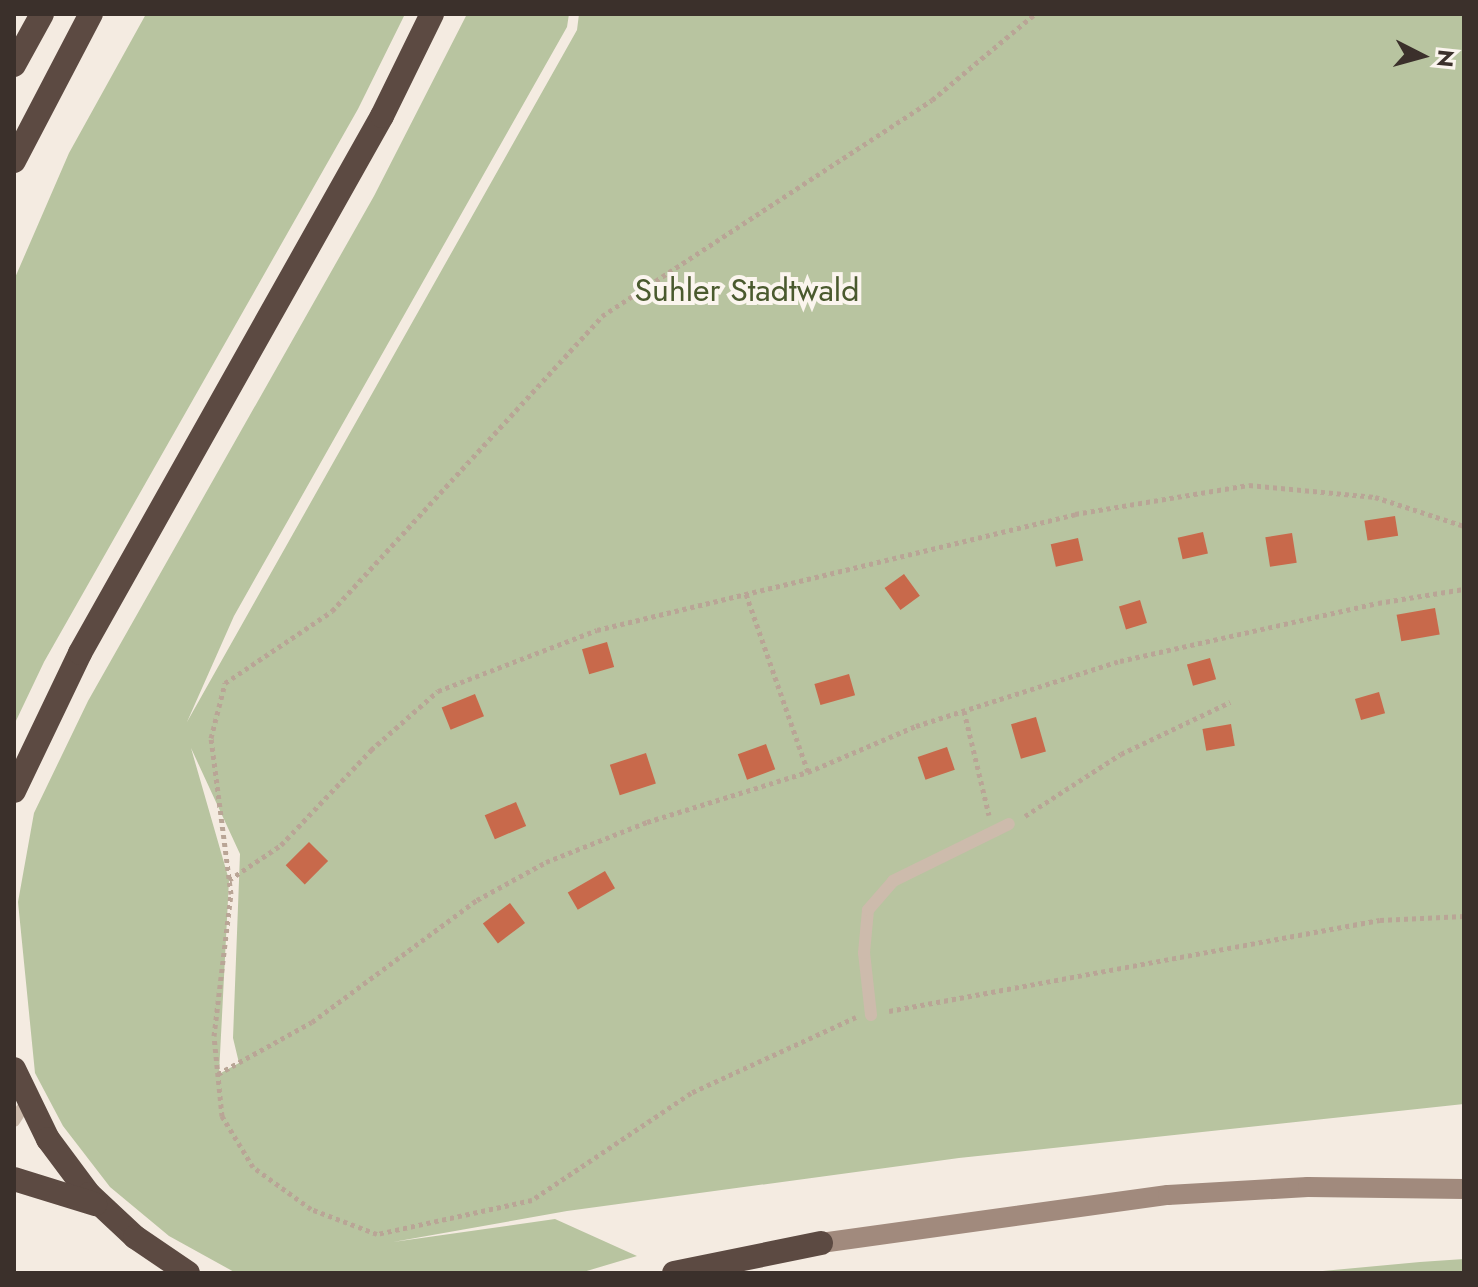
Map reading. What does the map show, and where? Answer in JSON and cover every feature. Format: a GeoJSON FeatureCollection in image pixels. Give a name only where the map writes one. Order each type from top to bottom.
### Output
{"type":"FeatureCollection","features":[{"type":"Feature","properties":{"kind":"highway"},"geometry":{"type":"LineString","coordinates":[[14,65],[42,14]]}},
{"type":"Feature","properties":{"kind":"highway"},"geometry":{"type":"LineString","coordinates":[[14,161],[91,14]]}},
{"type":"Feature","properties":{"kind":"highway"},"geometry":{"type":"LineString","coordinates":[[382,116],[432,14]]}},
{"type":"Feature","properties":{"kind":"highway"},"geometry":{"type":"LineString","coordinates":[[14,791],[80,653],[382,116],[447,14]]}},
{"type":"Feature","properties":{"kind":"highway"},"geometry":{"type":"LineString","coordinates":[[14,1069],[20,1111],[102,1207],[188,1273]]}},
{"type":"Feature","properties":{"kind":"highway"},"geometry":{"type":"LineString","coordinates":[[14,1179],[102,1207]]}},
{"type":"Feature","properties":{"kind":"highway"},"geometry":{"type":"LineString","coordinates":[[674,1273],[821,1243]]}},
{"type":"Feature","properties":{"kind":"main road"},"geometry":{"type":"LineString","coordinates":[[821,1243],[1168,1195],[1308,1187],[1464,1189]]}},
{"type":"Feature","properties":{"kind":"lane"},"geometry":{"type":"LineString","coordinates":[[871,1015],[864,953],[868,910],[893,881],[1009,824]]}},
{"type":"Feature","properties":{"kind":"path"},"geometry":{"type":"LineString","coordinates":[[1035,14],[932,100],[602,316],[332,611],[225,683],[211,738],[229,880],[214,1036],[222,1116],[253,1167],[311,1209],[377,1234],[532,1200],[691,1093],[871,1015],[1380,920],[1464,916]]}},
{"type":"Feature","properties":{"kind":"path"},"geometry":{"type":"LineString","coordinates":[[229,880],[281,845],[371,750],[438,691],[597,630],[1075,514],[1249,485],[1375,497],[1464,526]]}},
{"type":"Feature","properties":{"kind":"path"},"geometry":{"type":"LineString","coordinates":[[218,1074],[312,1022],[477,900],[533,869],[647,822],[808,772],[964,711],[1120,661],[1378,603],[1464,589]]}},
{"type":"Feature","properties":{"kind":"path"},"geometry":{"type":"LineString","coordinates":[[746,594],[808,772]]}},
{"type":"Feature","properties":{"kind":"path"},"geometry":{"type":"LineString","coordinates":[[1009,824],[1121,754],[1230,702]]}},
{"type":"Feature","properties":{"kind":"path"},"geometry":{"type":"LineString","coordinates":[[964,711],[993,832]]}},
{"type":"Feature","properties":{"kind":"green space"},"geometry":{"type":"Polygon","coordinates":[[[146,14],[405,14],[358,109],[44,662],[14,725],[14,280],[69,153],[146,14]]]}},
{"type":"Feature","properties":{"kind":"green space","name":"Suhler Stadtwald"},"geometry":{"type":"Polygon","coordinates":[[[467,14],[569,14],[567,27],[234,616],[187,722],[577,30],[579,14],[1464,14],[1464,1104],[959,1158],[567,1211],[393,1242],[555,1219],[637,1256],[580,1273],[236,1273],[169,1236],[110,1187],[63,1126],[35,1073],[18,902],[34,813],[88,701],[374,196],[467,14]],[[191,748],[229,880],[219,1074],[239,1063],[233,1038],[240,854],[191,748]]]}},
{"type":"Feature","properties":{"kind":"green space"},"geometry":{"type":"Polygon","coordinates":[[[1464,1259],[1464,1273],[1301,1273],[1420,1262],[1464,1259]]]}},
{"type":"Feature","properties":{"kind":"building"},"geometry":{"type":"Polygon","coordinates":[[[1395,516],[1398,536],[1368,541],[1364,521],[1395,516]]]}},
{"type":"Feature","properties":{"kind":"building"},"geometry":{"type":"Polygon","coordinates":[[[1203,532],[1208,553],[1183,559],[1178,538],[1203,532]]]}},
{"type":"Feature","properties":{"kind":"building"},"geometry":{"type":"Polygon","coordinates":[[[1292,533],[1297,563],[1270,567],[1265,537],[1292,533]]]}},
{"type":"Feature","properties":{"kind":"building"},"geometry":{"type":"Polygon","coordinates":[[[1078,538],[1083,560],[1056,567],[1051,544],[1078,538]]]}},
{"type":"Feature","properties":{"kind":"building"},"geometry":{"type":"Polygon","coordinates":[[[904,574],[920,596],[900,610],[885,588],[904,574]]]}},
{"type":"Feature","properties":{"kind":"building"},"geometry":{"type":"Polygon","coordinates":[[[1140,600],[1147,623],[1126,629],[1119,606],[1140,600]]]}},
{"type":"Feature","properties":{"kind":"building"},"geometry":{"type":"Polygon","coordinates":[[[1435,608],[1440,635],[1401,641],[1397,615],[1435,608]]]}},
{"type":"Feature","properties":{"kind":"building"},"geometry":{"type":"Polygon","coordinates":[[[607,642],[614,667],[589,674],[582,649],[607,642]]]}},
{"type":"Feature","properties":{"kind":"building"},"geometry":{"type":"Polygon","coordinates":[[[1210,658],[1216,679],[1193,686],[1187,665],[1210,658]]]}},
{"type":"Feature","properties":{"kind":"building"},"geometry":{"type":"Polygon","coordinates":[[[849,674],[855,695],[820,705],[814,684],[849,674]]]}},
{"type":"Feature","properties":{"kind":"building"},"geometry":{"type":"Polygon","coordinates":[[[1379,692],[1385,713],[1361,720],[1355,699],[1379,692]]]}},
{"type":"Feature","properties":{"kind":"building"},"geometry":{"type":"Polygon","coordinates":[[[475,694],[484,716],[451,730],[442,707],[475,694]]]}},
{"type":"Feature","properties":{"kind":"building"},"geometry":{"type":"Polygon","coordinates":[[[1036,717],[1046,752],[1021,759],[1011,724],[1036,717]]]}},
{"type":"Feature","properties":{"kind":"building"},"geometry":{"type":"Polygon","coordinates":[[[1231,724],[1235,746],[1206,751],[1202,729],[1231,724]]]}},
{"type":"Feature","properties":{"kind":"building"},"geometry":{"type":"Polygon","coordinates":[[[766,744],[775,769],[747,780],[738,754],[766,744]]]}},
{"type":"Feature","properties":{"kind":"building"},"geometry":{"type":"Polygon","coordinates":[[[947,747],[955,770],[926,780],[918,757],[947,747]]]}},
{"type":"Feature","properties":{"kind":"building"},"geometry":{"type":"Polygon","coordinates":[[[646,753],[656,783],[620,795],[610,765],[646,753]]]}},
{"type":"Feature","properties":{"kind":"building"},"geometry":{"type":"Polygon","coordinates":[[[516,802],[526,826],[495,839],[485,815],[516,802]]]}},
{"type":"Feature","properties":{"kind":"building"},"geometry":{"type":"Polygon","coordinates":[[[309,842],[328,861],[305,884],[286,865],[309,842]]]}},
{"type":"Feature","properties":{"kind":"building"},"geometry":{"type":"Polygon","coordinates":[[[605,871],[615,888],[578,910],[568,892],[605,871]]]}},
{"type":"Feature","properties":{"kind":"building"},"geometry":{"type":"Polygon","coordinates":[[[510,903],[525,923],[498,943],[483,923],[510,903]]]}}]}
